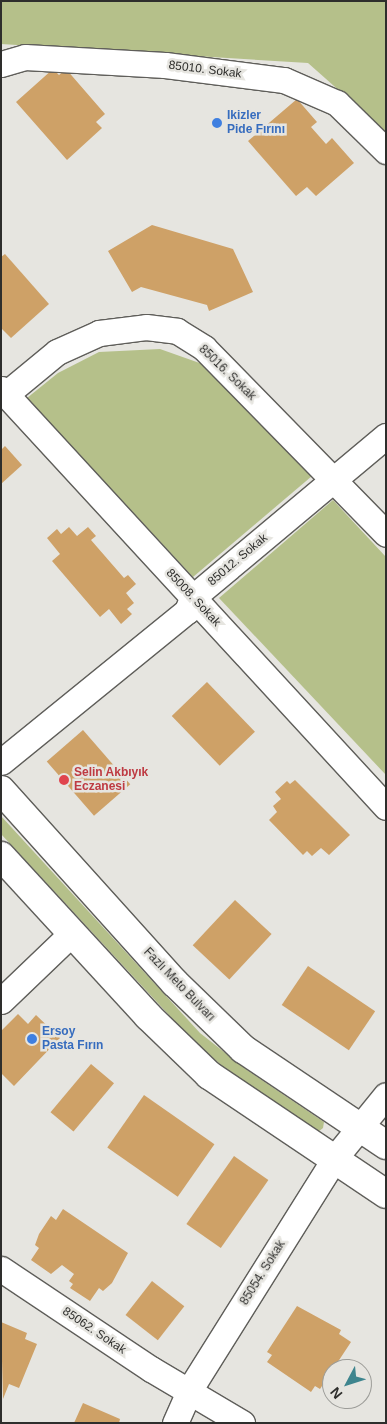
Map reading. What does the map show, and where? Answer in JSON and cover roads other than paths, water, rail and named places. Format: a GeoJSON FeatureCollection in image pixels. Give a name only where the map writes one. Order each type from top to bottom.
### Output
{"type":"FeatureCollection","features":[{"type":"Feature","properties":{"kind":"main road","name":"Fazlı Meto Bulvarı"},"geometry":{"type":"LineString","coordinates":[[1,790],[175,983],[243,1049],[386,1145]]}},
{"type":"Feature","properties":{"kind":"main road"},"geometry":{"type":"LineString","coordinates":[[1,856],[148,1016],[209,1075],[386,1194]]}},
{"type":"Feature","properties":{"kind":"street","name":"85010. Sokak"},"geometry":{"type":"LineString","coordinates":[[1,64],[25,57],[156,64],[284,80],[337,103],[386,151]]}},
{"type":"Feature","properties":{"kind":"street","name":"85016. Sokak"},"geometry":{"type":"LineString","coordinates":[[4,391],[57,352],[99,334],[146,327],[177,332],[204,348],[386,534]]}},
{"type":"Feature","properties":{"kind":"street","name":"85008. Sokak"},"geometry":{"type":"LineString","coordinates":[[4,391],[192,598],[386,807]]}},
{"type":"Feature","properties":{"kind":"street","name":"85012. Sokak"},"geometry":{"type":"LineString","coordinates":[[1,762],[187,611],[192,598],[386,436]]}},
{"type":"Feature","properties":{"kind":"street"},"geometry":{"type":"LineString","coordinates":[[1,1001],[72,933]]}},
{"type":"Feature","properties":{"kind":"street","name":"85054. Sokak"},"geometry":{"type":"LineString","coordinates":[[175,1423],[190,1389],[334,1160],[361,1129],[386,1095]]}},
{"type":"Feature","properties":{"kind":"street","name":"85062. Sokak"},"geometry":{"type":"LineString","coordinates":[[1,1269],[151,1369],[190,1389],[242,1423]]}},
{"type":"Feature","properties":{"kind":"place","name":"Ikizler Pide Fırını"},"geometry":{"type":"Point","coordinates":[217,123]}},
{"type":"Feature","properties":{"kind":"place","name":"Selin Akbıyık Eczanesi"},"geometry":{"type":"Point","coordinates":[64,780]}},
{"type":"Feature","properties":{"kind":"place","name":"Ersoy Pasta Fırın"},"geometry":{"type":"Point","coordinates":[32,1039]}}]}
